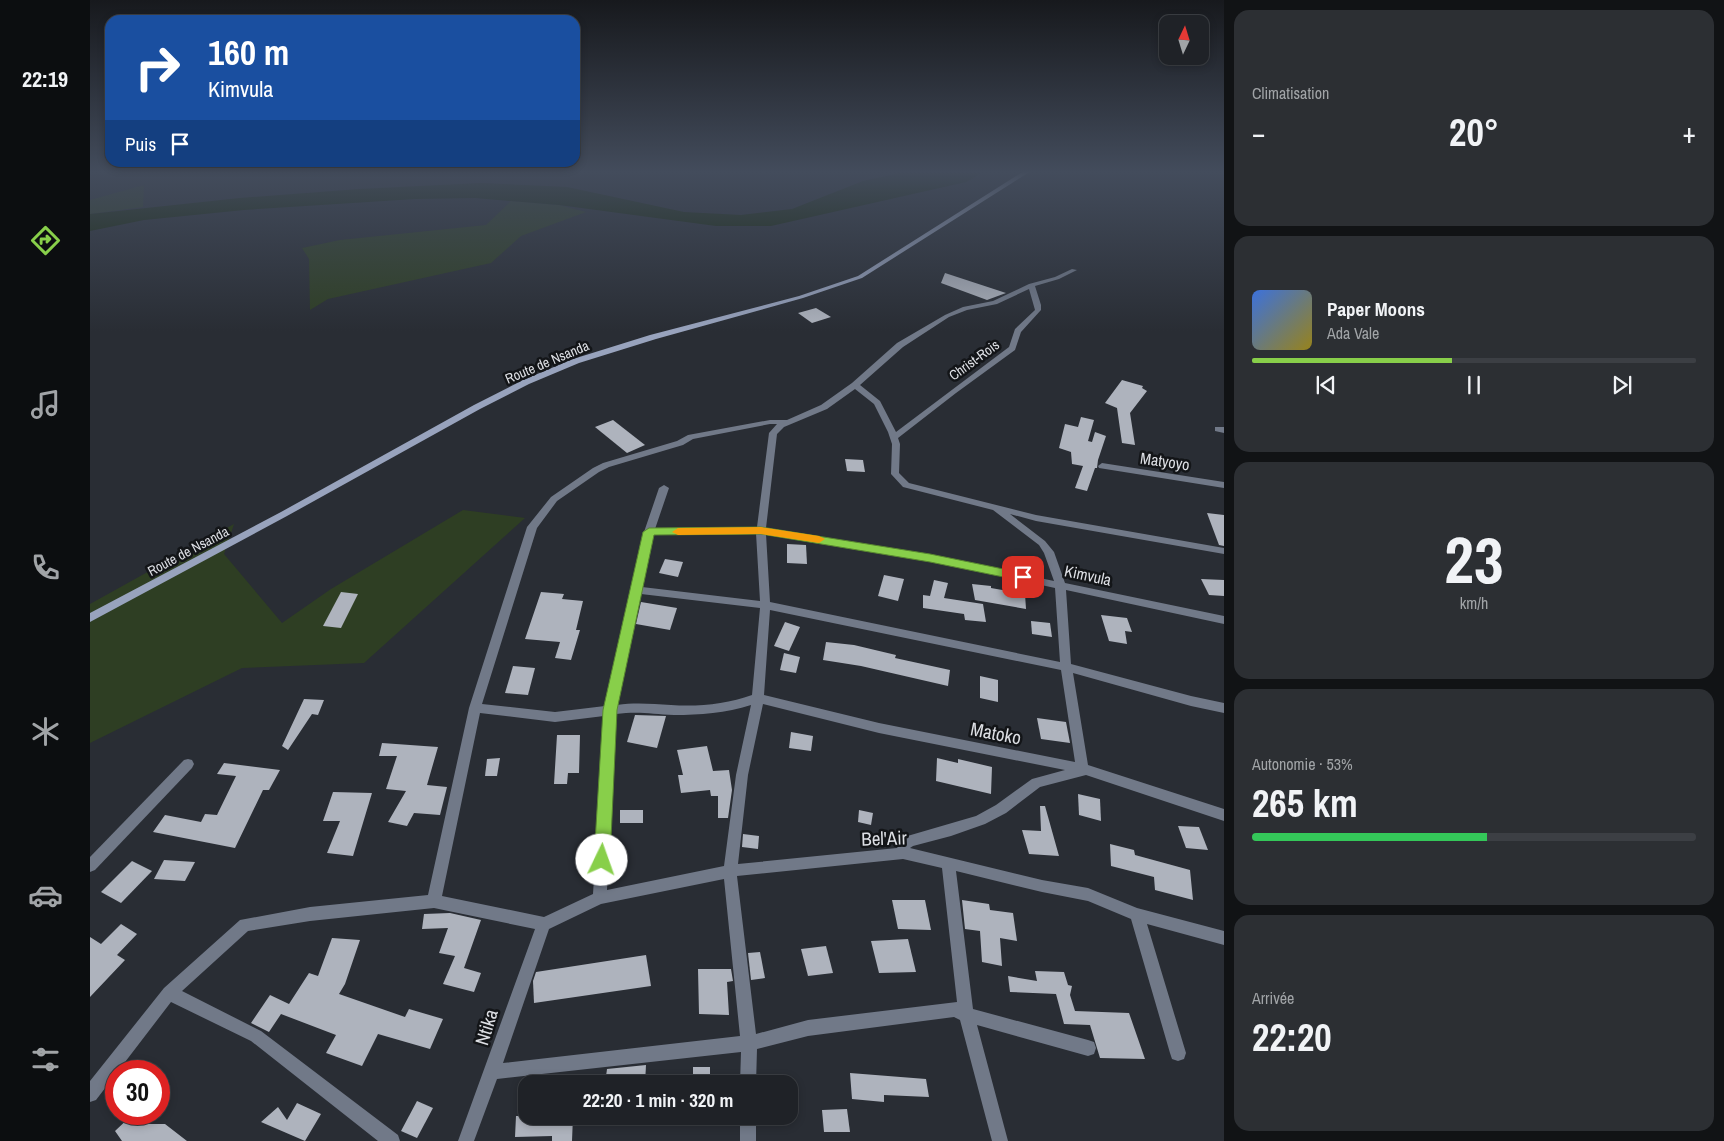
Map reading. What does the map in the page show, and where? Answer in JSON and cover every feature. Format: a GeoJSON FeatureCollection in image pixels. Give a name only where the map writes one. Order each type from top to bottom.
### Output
{"type":"FeatureCollection","features":[{"type":"Feature","properties":{"kind":"street","name":"Route de Nsanda"},"geometry":{"type":"LineString","coordinates":[[90,618],[526,382],[576,361],[610,350],[801,297],[860,278],[944,224]]}},
{"type":"Feature","properties":{"kind":"street"},"geometry":{"type":"LineString","coordinates":[[748,1075],[749,1043],[730,871],[742,775],[758,698],[765,605],[761,530],[773,434],[781,425],[824,407],[855,385],[900,345],[939,320],[965,308],[998,302],[1031,285],[1057,278],[1074,270]]}},
{"type":"Feature","properties":{"kind":"street","name":"Christ-Rois"},"geometry":{"type":"LineString","coordinates":[[893,438],[1012,348],[1018,331],[1038,310],[1031,285]]}},
{"type":"Feature","properties":{"kind":"street"},"geometry":{"type":"LineString","coordinates":[[855,385],[877,403],[896,444],[895,474],[906,485],[997,510],[1224,551]]}},
{"type":"Feature","properties":{"kind":"street"},"geometry":{"type":"LineString","coordinates":[[434,901],[475,708],[532,527],[554,499],[606,465],[691,437],[770,422],[789,422]]}},
{"type":"Feature","properties":{"kind":"street","name":"Matyoyo"},"geometry":{"type":"LineString","coordinates":[[1102,466],[1224,485]]}},
{"type":"Feature","properties":{"kind":"street"},"geometry":{"type":"LineString","coordinates":[[600,898],[610,710],[649,532],[664,488]]}},
{"type":"Feature","properties":{"kind":"street"},"geometry":{"type":"LineString","coordinates":[[903,853],[904,845],[909,840],[952,830],[980,820],[1001,809],[1036,783],[1082,773],[1083,769],[1066,667],[1060,584],[1046,547],[997,510]]}},
{"type":"Feature","properties":{"kind":"street","name":"Kimvula"},"geometry":{"type":"LineString","coordinates":[[649,532],[761,530],[930,558],[1224,620]]}},
{"type":"Feature","properties":{"kind":"street"},"geometry":{"type":"LineString","coordinates":[[637,590],[765,605],[1066,667],[1191,701],[1224,708]]}},
{"type":"Feature","properties":{"kind":"street"},"geometry":{"type":"LineString","coordinates":[[475,708],[554,717],[636,706],[673,710],[710,709],[740,704],[758,698]]}},
{"type":"Feature","properties":{"kind":"street","name":"Matoko"},"geometry":{"type":"LineString","coordinates":[[758,698],[879,728],[1083,769],[1224,815]]}},
{"type":"Feature","properties":{"kind":"street"},"geometry":{"type":"LineString","coordinates":[[90,866],[188,764]]}},
{"type":"Feature","properties":{"kind":"street","name":"Bel'Air"},"geometry":{"type":"LineString","coordinates":[[544,924],[600,898],[730,871],[903,853],[1088,895],[1137,915],[1224,938]]}},
{"type":"Feature","properties":{"kind":"street"},"geometry":{"type":"LineString","coordinates":[[948,863],[966,1015],[1000,1141]]}},
{"type":"Feature","properties":{"kind":"street"},"geometry":{"type":"LineString","coordinates":[[90,1094],[169,993],[246,925],[310,914],[434,901],[544,924]]}},
{"type":"Feature","properties":{"kind":"street"},"geometry":{"type":"LineString","coordinates":[[1137,915],[1178,1053]]}},
{"type":"Feature","properties":{"kind":"street","name":"Ntika"},"geometry":{"type":"LineString","coordinates":[[466,1141],[544,924]]}},
{"type":"Feature","properties":{"kind":"street"},"geometry":{"type":"LineString","coordinates":[[169,993],[256,1036],[392,1141]]}},
{"type":"Feature","properties":{"kind":"street"},"geometry":{"type":"LineString","coordinates":[[492,1072],[749,1043],[808,1028],[955,1009],[966,1015],[1088,1048]]}},
{"type":"Feature","properties":{"kind":"street"},"geometry":{"type":"LineString","coordinates":[[748,1125],[748,1141]]}},
{"type":"Feature","properties":{"kind":"shaded area"},"geometry":{"type":"Polygon","coordinates":[[[90,224],[123,224],[90,231],[90,224]]]}},
{"type":"Feature","properties":{"kind":"shaded area"},"geometry":{"type":"Polygon","coordinates":[[[553,224],[521,236],[491,263],[328,299],[310,310],[309,259],[302,248],[340,240],[486,225],[553,224]]]}},
{"type":"Feature","properties":{"kind":"shaded area"},"geometry":{"type":"Polygon","coordinates":[[[703,224],[779,224],[771,226],[703,224]]]}},
{"type":"Feature","properties":{"kind":"shaded area"},"geometry":{"type":"Polygon","coordinates":[[[463,510],[525,518],[364,663],[242,668],[90,743],[90,604],[234,524],[224,554],[282,623],[331,589],[463,510]]]}},
{"type":"Feature","properties":{"kind":"building"},"geometry":{"type":"Polygon","coordinates":[[[945,273],[1006,293],[987,300],[941,283],[945,273]]]}},
{"type":"Feature","properties":{"kind":"building"},"geometry":{"type":"Polygon","coordinates":[[[816,308],[831,317],[812,323],[798,313],[816,308]]]}},
{"type":"Feature","properties":{"kind":"building"},"geometry":{"type":"Polygon","coordinates":[[[1122,380],[1143,386],[1142,388],[1147,391],[1130,413],[1135,445],[1122,443],[1117,408],[1105,403],[1122,380]]]}},
{"type":"Feature","properties":{"kind":"building"},"geometry":{"type":"Polygon","coordinates":[[[1081,417],[1094,420],[1088,441],[1092,442],[1095,432],[1106,436],[1097,468],[1095,468],[1087,491],[1075,488],[1083,466],[1072,464],[1071,452],[1059,448],[1065,424],[1078,427],[1081,417]]]}},
{"type":"Feature","properties":{"kind":"building"},"geometry":{"type":"Polygon","coordinates":[[[613,420],[645,445],[627,453],[595,427],[613,420]]]}},
{"type":"Feature","properties":{"kind":"building"},"geometry":{"type":"Polygon","coordinates":[[[845,459],[863,460],[865,472],[847,471],[845,459]]]}},
{"type":"Feature","properties":{"kind":"building"},"geometry":{"type":"Polygon","coordinates":[[[1207,513],[1224,515],[1224,546],[1219,545],[1207,513]]]}},
{"type":"Feature","properties":{"kind":"building"},"geometry":{"type":"Polygon","coordinates":[[[787,544],[806,545],[807,564],[787,563],[787,544]]]}},
{"type":"Feature","properties":{"kind":"building"},"geometry":{"type":"Polygon","coordinates":[[[665,559],[683,562],[678,577],[659,573],[665,559]]]}},
{"type":"Feature","properties":{"kind":"building"},"geometry":{"type":"Polygon","coordinates":[[[884,575],[904,579],[898,601],[878,596],[884,575]]]}},
{"type":"Feature","properties":{"kind":"building"},"geometry":{"type":"Polygon","coordinates":[[[1201,579],[1224,580],[1224,596],[1209,595],[1201,579]]]}},
{"type":"Feature","properties":{"kind":"building"},"geometry":{"type":"Polygon","coordinates":[[[934,580],[948,583],[944,598],[983,604],[986,622],[965,620],[964,614],[923,608],[923,595],[930,596],[934,580]]]}},
{"type":"Feature","properties":{"kind":"building"},"geometry":{"type":"Polygon","coordinates":[[[972,584],[991,586],[991,588],[1025,594],[1026,609],[975,600],[972,584]]]}},
{"type":"Feature","properties":{"kind":"building"},"geometry":{"type":"Polygon","coordinates":[[[341,592],[358,594],[341,628],[323,626],[341,592]]]}},
{"type":"Feature","properties":{"kind":"building"},"geometry":{"type":"Polygon","coordinates":[[[541,592],[564,594],[562,599],[583,601],[576,630],[580,630],[571,660],[555,658],[560,642],[525,639],[541,592]]]}},
{"type":"Feature","properties":{"kind":"building"},"geometry":{"type":"Polygon","coordinates":[[[641,602],[677,608],[670,630],[636,624],[641,602]]]}},
{"type":"Feature","properties":{"kind":"building"},"geometry":{"type":"Polygon","coordinates":[[[1101,615],[1127,618],[1132,632],[1125,631],[1127,644],[1109,641],[1101,615]]]}},
{"type":"Feature","properties":{"kind":"building"},"geometry":{"type":"Polygon","coordinates":[[[1031,621],[1050,623],[1052,637],[1032,634],[1031,621]]]}},
{"type":"Feature","properties":{"kind":"building"},"geometry":{"type":"Polygon","coordinates":[[[785,622],[800,627],[789,651],[774,646],[785,622]]]}},
{"type":"Feature","properties":{"kind":"building"},"geometry":{"type":"Polygon","coordinates":[[[826,642],[854,645],[896,655],[895,658],[950,670],[948,686],[861,666],[823,660],[826,642]]]}},
{"type":"Feature","properties":{"kind":"building"},"geometry":{"type":"Polygon","coordinates":[[[784,653],[800,657],[796,673],[780,670],[784,653]]]}},
{"type":"Feature","properties":{"kind":"building"},"geometry":{"type":"Polygon","coordinates":[[[513,666],[535,668],[528,695],[505,693],[513,666]]]}},
{"type":"Feature","properties":{"kind":"building"},"geometry":{"type":"Polygon","coordinates":[[[980,676],[998,680],[998,702],[980,698],[980,676]]]}},
{"type":"Feature","properties":{"kind":"building"},"geometry":{"type":"Polygon","coordinates":[[[304,699],[324,700],[318,715],[312,714],[288,750],[282,746],[304,699]]]}},
{"type":"Feature","properties":{"kind":"building"},"geometry":{"type":"Polygon","coordinates":[[[635,715],[666,716],[657,748],[627,742],[635,715]]]}},
{"type":"Feature","properties":{"kind":"building"},"geometry":{"type":"Polygon","coordinates":[[[1037,718],[1066,722],[1070,743],[1041,739],[1037,718]]]}},
{"type":"Feature","properties":{"kind":"building"},"geometry":{"type":"Polygon","coordinates":[[[791,732],[813,736],[811,751],[789,748],[791,732]]]}},
{"type":"Feature","properties":{"kind":"building"},"geometry":{"type":"Polygon","coordinates":[[[557,735],[580,735],[579,773],[568,773],[567,784],[554,784],[557,735]]]}},
{"type":"Feature","properties":{"kind":"building"},"geometry":{"type":"Polygon","coordinates":[[[382,743],[438,747],[427,785],[447,787],[440,815],[414,813],[407,826],[388,822],[406,791],[386,789],[397,756],[379,756],[382,743]]]}},
{"type":"Feature","properties":{"kind":"building"},"geometry":{"type":"Polygon","coordinates":[[[707,746],[713,771],[729,770],[732,790],[728,818],[718,818],[718,796],[711,796],[710,790],[681,793],[678,775],[683,775],[677,750],[707,746]]]}},
{"type":"Feature","properties":{"kind":"building"},"geometry":{"type":"Polygon","coordinates":[[[500,758],[497,776],[485,776],[487,759],[500,758]]]}},
{"type":"Feature","properties":{"kind":"building"},"geometry":{"type":"Polygon","coordinates":[[[937,758],[958,763],[958,759],[992,767],[991,794],[936,781],[937,758]]]}},
{"type":"Feature","properties":{"kind":"building"},"geometry":{"type":"Polygon","coordinates":[[[224,763],[280,770],[269,790],[263,790],[235,848],[153,832],[165,815],[201,822],[205,814],[217,815],[236,776],[217,774],[224,763]]]}},
{"type":"Feature","properties":{"kind":"building"},"geometry":{"type":"Polygon","coordinates":[[[333,792],[372,793],[353,856],[327,853],[340,821],[323,821],[333,792]]]}},
{"type":"Feature","properties":{"kind":"building"},"geometry":{"type":"Polygon","coordinates":[[[1078,794],[1100,799],[1101,821],[1079,815],[1078,794]]]}},
{"type":"Feature","properties":{"kind":"building"},"geometry":{"type":"Polygon","coordinates":[[[1040,806],[1045,806],[1059,856],[1029,854],[1022,830],[1041,831],[1040,806]]]}},
{"type":"Feature","properties":{"kind":"building"},"geometry":{"type":"Polygon","coordinates":[[[620,810],[643,810],[643,823],[620,823],[620,810]]]}},
{"type":"Feature","properties":{"kind":"building"},"geometry":{"type":"Polygon","coordinates":[[[859,810],[873,813],[871,825],[858,822],[859,810]]]}},
{"type":"Feature","properties":{"kind":"building"},"geometry":{"type":"Polygon","coordinates":[[[1178,826],[1199,827],[1208,850],[1186,848],[1178,826]]]}},
{"type":"Feature","properties":{"kind":"building"},"geometry":{"type":"Polygon","coordinates":[[[743,834],[759,836],[758,849],[742,847],[743,834]]]}},
{"type":"Feature","properties":{"kind":"building"},"geometry":{"type":"Polygon","coordinates":[[[1110,844],[1134,850],[1135,855],[1190,870],[1193,900],[1155,890],[1154,877],[1111,866],[1110,844]]]}},
{"type":"Feature","properties":{"kind":"building"},"geometry":{"type":"Polygon","coordinates":[[[164,860],[195,862],[185,881],[154,879],[164,860]]]}},
{"type":"Feature","properties":{"kind":"building"},"geometry":{"type":"Polygon","coordinates":[[[132,861],[152,871],[121,903],[101,892],[132,861]]]}},
{"type":"Feature","properties":{"kind":"building"},"geometry":{"type":"Polygon","coordinates":[[[892,900],[925,900],[931,930],[898,929],[892,900]]]}},
{"type":"Feature","properties":{"kind":"building"},"geometry":{"type":"Polygon","coordinates":[[[962,900],[989,904],[990,910],[1013,913],[1017,941],[1000,938],[1002,966],[982,962],[980,931],[965,929],[962,900]]]}},
{"type":"Feature","properties":{"kind":"building"},"geometry":{"type":"Polygon","coordinates":[[[450,913],[481,920],[464,968],[481,973],[474,992],[443,984],[455,956],[439,953],[448,928],[422,929],[424,914],[450,913]]]}},
{"type":"Feature","properties":{"kind":"building"},"geometry":{"type":"Polygon","coordinates":[[[121,924],[137,934],[117,955],[125,960],[90,997],[90,937],[101,944],[121,924]]]}},
{"type":"Feature","properties":{"kind":"building"},"geometry":{"type":"Polygon","coordinates":[[[332,938],[360,940],[345,984],[339,994],[405,1017],[409,1009],[443,1019],[430,1049],[378,1034],[362,1066],[326,1053],[336,1035],[281,1014],[269,1032],[251,1023],[270,995],[289,1004],[309,973],[318,976],[332,938]]]}},
{"type":"Feature","properties":{"kind":"building"},"geometry":{"type":"Polygon","coordinates":[[[908,939],[916,972],[879,973],[871,941],[908,939]]]}},
{"type":"Feature","properties":{"kind":"building"},"geometry":{"type":"Polygon","coordinates":[[[826,946],[833,973],[808,976],[801,949],[826,946]]]}},
{"type":"Feature","properties":{"kind":"building"},"geometry":{"type":"Polygon","coordinates":[[[760,952],[765,978],[751,980],[748,953],[760,952]]]}},
{"type":"Feature","properties":{"kind":"building"},"geometry":{"type":"Polygon","coordinates":[[[646,955],[651,986],[534,1003],[533,981],[536,972],[646,955]]]}},
{"type":"Feature","properties":{"kind":"building"},"geometry":{"type":"Polygon","coordinates":[[[698,969],[731,969],[733,981],[727,982],[729,1015],[699,1014],[698,969]]]}},
{"type":"Feature","properties":{"kind":"building"},"geometry":{"type":"Polygon","coordinates":[[[1035,971],[1064,972],[1068,985],[1072,986],[1070,995],[1075,1011],[1129,1013],[1145,1059],[1100,1058],[1090,1025],[1064,1024],[1056,994],[1010,992],[1008,976],[1037,981],[1035,971]]]}},
{"type":"Feature","properties":{"kind":"building"},"geometry":{"type":"Polygon","coordinates":[[[646,1065],[645,1075],[606,1075],[607,1069],[646,1065]]]}},
{"type":"Feature","properties":{"kind":"building"},"geometry":{"type":"Polygon","coordinates":[[[693,1067],[710,1067],[710,1075],[693,1075],[693,1067]]]}},
{"type":"Feature","properties":{"kind":"building"},"geometry":{"type":"Polygon","coordinates":[[[850,1073],[926,1079],[929,1097],[884,1095],[884,1102],[852,1099],[850,1073]]]}},
{"type":"Feature","properties":{"kind":"building"},"geometry":{"type":"Polygon","coordinates":[[[417,1101],[433,1108],[417,1138],[401,1131],[417,1101]]]}},
{"type":"Feature","properties":{"kind":"building"},"geometry":{"type":"Polygon","coordinates":[[[297,1103],[321,1114],[305,1141],[261,1122],[278,1107],[287,1120],[297,1103]]]}},
{"type":"Feature","properties":{"kind":"building"},"geometry":{"type":"Polygon","coordinates":[[[847,1109],[850,1132],[824,1132],[822,1110],[847,1109]]]}},
{"type":"Feature","properties":{"kind":"building"},"geometry":{"type":"Polygon","coordinates":[[[516,1116],[518,1116],[518,1125],[573,1125],[572,1141],[552,1141],[552,1136],[515,1137],[516,1116]]]}},
{"type":"Feature","properties":{"kind":"building"},"geometry":{"type":"Polygon","coordinates":[[[121,1125],[166,1125],[187,1141],[122,1141],[115,1131],[121,1125]]]}},
{"type":"Feature","properties":{"kind":"slow traffic"},"geometry":{"type":"LineString","coordinates":[[678,532],[761,530],[819,539]]}},
{"type":"Feature","properties":{"kind":"route"},"geometry":{"type":"LineString","coordinates":[[602,860],[610,710],[649,532],[761,530],[930,558],[1023,577]]}}]}
